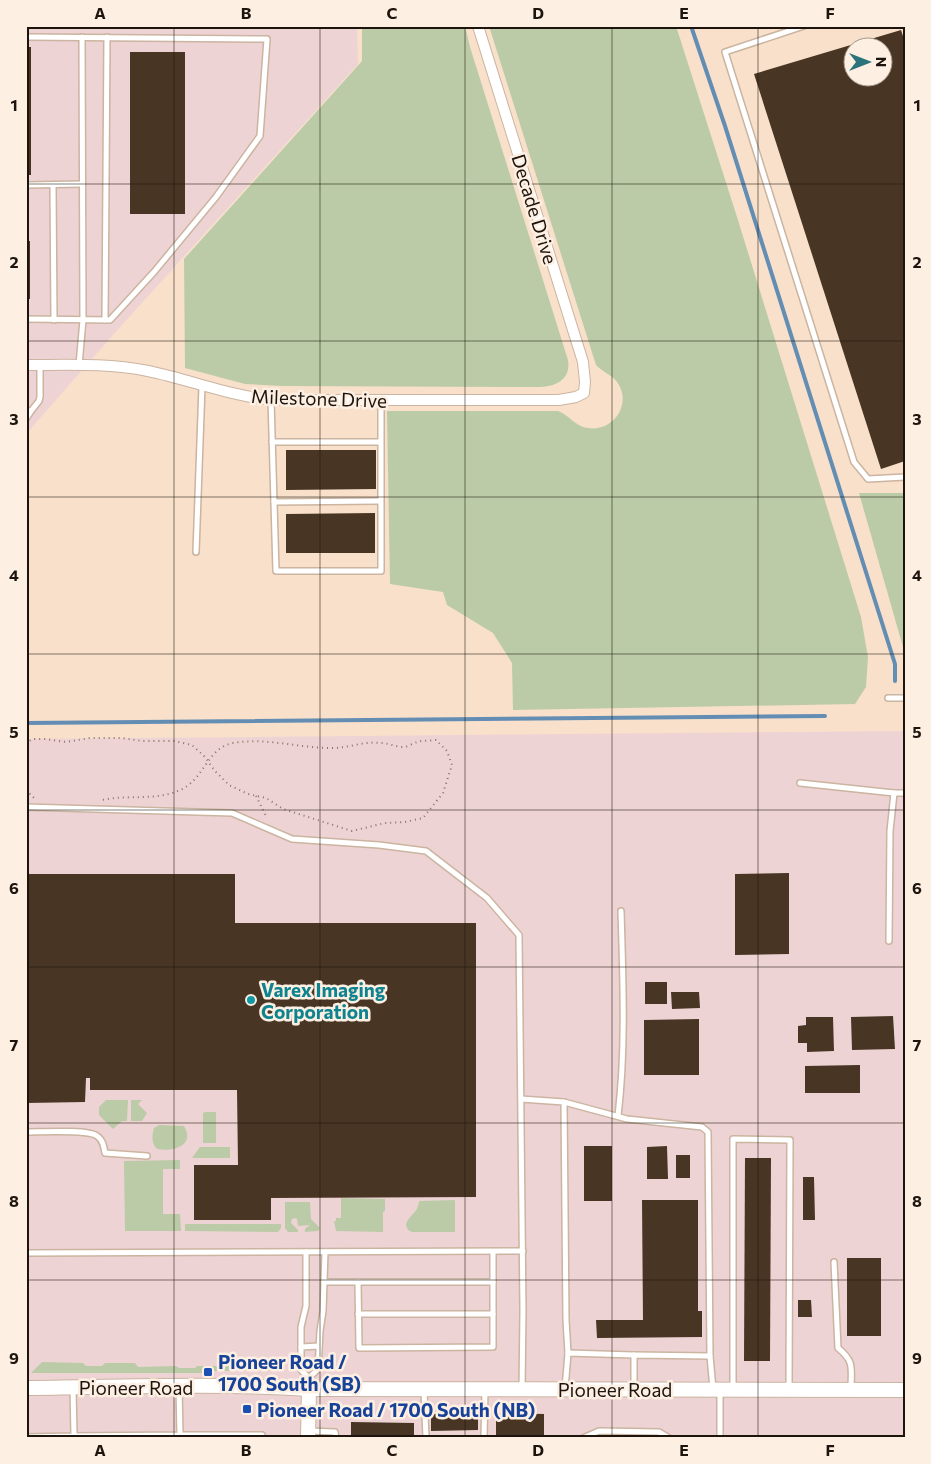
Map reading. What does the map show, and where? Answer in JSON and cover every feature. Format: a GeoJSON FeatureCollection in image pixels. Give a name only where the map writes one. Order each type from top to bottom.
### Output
{"type":"FeatureCollection","features":[{"type":"Feature","properties":{"kind":"main road","name":"Pioneer Road"},"geometry":{"type":"LineString","coordinates":[[26,1388],[282,1387],[309,1383],[424,1389],[905,1390]]}},
{"type":"Feature","properties":{"kind":"main road"},"geometry":{"type":"LineString","coordinates":[[308,1434],[309,1383]]}},
{"type":"Feature","properties":{"kind":"street","name":"Decade Drive"},"geometry":{"type":"LineString","coordinates":[[478,26],[583,362],[584,393]]}},
{"type":"Feature","properties":{"kind":"street","name":"Milestone Drive"},"geometry":{"type":"LineString","coordinates":[[26,365],[79,365],[147,371],[235,395],[271,400],[559,400],[576,397],[584,393]]}},
{"type":"Feature","properties":{"kind":"lane"},"geometry":{"type":"LineString","coordinates":[[804,26],[725,52],[854,462],[868,479],[905,477]]}},
{"type":"Feature","properties":{"kind":"lane"},"geometry":{"type":"LineString","coordinates":[[26,37],[267,39],[260,136],[216,197],[154,272],[110,320],[26,319]]}},
{"type":"Feature","properties":{"kind":"lane"},"geometry":{"type":"LineString","coordinates":[[79,365],[83,320],[82,37]]}},
{"type":"Feature","properties":{"kind":"lane"},"geometry":{"type":"LineString","coordinates":[[105,320],[107,37]]}},
{"type":"Feature","properties":{"kind":"lane"},"geometry":{"type":"LineString","coordinates":[[26,185],[82,184]]}},
{"type":"Feature","properties":{"kind":"lane"},"geometry":{"type":"LineString","coordinates":[[53,185],[54,320]]}},
{"type":"Feature","properties":{"kind":"lane"},"geometry":{"type":"LineString","coordinates":[[26,419],[29,411],[39,401],[40,365]]}},
{"type":"Feature","properties":{"kind":"lane"},"geometry":{"type":"LineString","coordinates":[[196,552],[202,386]]}},
{"type":"Feature","properties":{"kind":"lane"},"geometry":{"type":"LineString","coordinates":[[271,400],[276,571],[380,571],[380,400]]}},
{"type":"Feature","properties":{"kind":"lane"},"geometry":{"type":"LineString","coordinates":[[272,442],[380,442]]}},
{"type":"Feature","properties":{"kind":"lane"},"geometry":{"type":"LineString","coordinates":[[274,502],[380,501]]}},
{"type":"Feature","properties":{"kind":"lane"},"geometry":{"type":"LineString","coordinates":[[888,698],[905,698]]}},
{"type":"Feature","properties":{"kind":"lane"},"geometry":{"type":"LineString","coordinates":[[800,783],[905,793]]}},
{"type":"Feature","properties":{"kind":"lane"},"geometry":{"type":"LineString","coordinates":[[889,941],[890,831],[894,793]]}},
{"type":"Feature","properties":{"kind":"lane"},"geometry":{"type":"LineString","coordinates":[[26,807],[232,813],[292,839],[426,850],[487,898],[519,935],[523,1251],[522,1389]]}},
{"type":"Feature","properties":{"kind":"lane"},"geometry":{"type":"LineString","coordinates":[[618,1116],[622,1077],[624,1007],[621,911]]}},
{"type":"Feature","properties":{"kind":"lane"},"geometry":{"type":"LineString","coordinates":[[521,1099],[564,1102],[627,1119],[702,1127],[708,1132],[710,1356],[722,1390]]}},
{"type":"Feature","properties":{"kind":"lane"},"geometry":{"type":"LineString","coordinates":[[564,1102],[568,1353],[564,1389]]}},
{"type":"Feature","properties":{"kind":"lane"},"geometry":{"type":"LineString","coordinates":[[26,1132],[92,1134],[98,1136],[102,1141],[104,1153],[147,1156]]}},
{"type":"Feature","properties":{"kind":"lane"},"geometry":{"type":"LineString","coordinates":[[720,1438],[733,1139],[790,1140],[789,1390]]}},
{"type":"Feature","properties":{"kind":"lane"},"geometry":{"type":"LineString","coordinates":[[26,1253],[523,1251]]}},
{"type":"Feature","properties":{"kind":"lane"},"geometry":{"type":"LineString","coordinates":[[306,1252],[306,1306],[301,1327],[300,1370],[309,1383],[318,1369],[323,1311],[325,1252]]}},
{"type":"Feature","properties":{"kind":"lane"},"geometry":{"type":"LineString","coordinates":[[358,1282],[358,1348],[493,1347],[493,1252]]}},
{"type":"Feature","properties":{"kind":"lane"},"geometry":{"type":"LineString","coordinates":[[834,1262],[838,1348],[848,1357],[851,1364],[851,1390]]}},
{"type":"Feature","properties":{"kind":"lane"},"geometry":{"type":"LineString","coordinates":[[324,1282],[493,1282]]}},
{"type":"Feature","properties":{"kind":"lane"},"geometry":{"type":"LineString","coordinates":[[358,1314],[493,1314]]}},
{"type":"Feature","properties":{"kind":"lane"},"geometry":{"type":"LineString","coordinates":[[300,1347],[319,1346]]}},
{"type":"Feature","properties":{"kind":"lane"},"geometry":{"type":"LineString","coordinates":[[568,1353],[710,1356]]}},
{"type":"Feature","properties":{"kind":"lane"},"geometry":{"type":"LineString","coordinates":[[634,1355],[634,1390]]}},
{"type":"Feature","properties":{"kind":"lane"},"geometry":{"type":"LineString","coordinates":[[179,1387],[180,1435]]}},
{"type":"Feature","properties":{"kind":"lane"},"geometry":{"type":"LineString","coordinates":[[73,1388],[74,1436]]}},
{"type":"Feature","properties":{"kind":"lane"},"geometry":{"type":"LineString","coordinates":[[424,1389],[426,1438]]}},
{"type":"Feature","properties":{"kind":"lane"},"geometry":{"type":"LineString","coordinates":[[484,1438],[485,1389]]}},
{"type":"Feature","properties":{"kind":"lane"},"geometry":{"type":"LineString","coordinates":[[583,1438],[599,1431],[659,1432],[669,1438]]}},
{"type":"Feature","properties":{"kind":"lane"},"geometry":{"type":"LineString","coordinates":[[308,1434],[335,1432],[336,1438]]}},
{"type":"Feature","properties":{"kind":"lane"},"geometry":{"type":"LineString","coordinates":[[26,1437],[262,1435],[262,1438]]}},
{"type":"Feature","properties":{"kind":"path"},"geometry":{"type":"LineString","coordinates":[[26,744],[32,739],[66,742],[97,738],[122,738],[142,741],[174,741],[192,745],[208,762],[215,771],[229,785],[266,798],[283,809],[352,830],[423,818],[443,793],[452,765],[447,751],[436,740],[418,742],[404,747],[380,743],[361,743],[337,748],[247,741],[231,743],[216,751],[208,762],[186,787],[162,797],[97,801]]}},
{"type":"Feature","properties":{"kind":"path"},"geometry":{"type":"LineString","coordinates":[[26,790],[35,799]]}},
{"type":"Feature","properties":{"kind":"path"},"geometry":{"type":"LineString","coordinates":[[256,796],[274,831]]}},
{"type":"Feature","properties":{"kind":"shaded area"},"geometry":{"type":"Polygon","coordinates":[[[357,27],[358,64],[26,434],[26,29],[357,27]]]}},
{"type":"Feature","properties":{"kind":"shaded area"},"geometry":{"type":"Polygon","coordinates":[[[905,731],[905,1438],[26,1438],[26,739],[905,731]]]}},
{"type":"Feature","properties":{"kind":"green space"},"geometry":{"type":"Polygon","coordinates":[[[362,26],[465,26],[568,360],[565,377],[557,383],[540,387],[283,386],[245,384],[185,368],[184,259],[362,61],[362,26]]]}},
{"type":"Feature","properties":{"kind":"green space"},"geometry":{"type":"Polygon","coordinates":[[[489,26],[676,26],[861,617],[868,657],[866,687],[855,704],[513,710],[512,663],[493,633],[447,605],[443,592],[390,584],[387,411],[558,411],[584,427],[597,428],[612,422],[621,409],[623,401],[617,382],[596,365],[489,26]]]}},
{"type":"Feature","properties":{"kind":"green space"},"geometry":{"type":"Polygon","coordinates":[[[859,493],[905,493],[905,654],[859,493]]]}},
{"type":"Feature","properties":{"kind":"green space"},"geometry":{"type":"Polygon","coordinates":[[[106,1100],[128,1100],[127,1121],[122,1121],[113,1129],[99,1115],[99,1107],[106,1100]]]}},
{"type":"Feature","properties":{"kind":"green space"},"geometry":{"type":"Polygon","coordinates":[[[131,1100],[142,1100],[138,1104],[147,1113],[142,1121],[131,1121],[131,1100]]]}},
{"type":"Feature","properties":{"kind":"green space"},"geometry":{"type":"Polygon","coordinates":[[[216,1112],[216,1143],[203,1143],[203,1113],[216,1112]]]}},
{"type":"Feature","properties":{"kind":"green space"},"geometry":{"type":"Polygon","coordinates":[[[159,1125],[184,1126],[187,1133],[185,1143],[175,1148],[157,1149],[152,1136],[154,1128],[159,1125]]]}},
{"type":"Feature","properties":{"kind":"green space"},"geometry":{"type":"Polygon","coordinates":[[[200,1147],[230,1147],[230,1158],[192,1158],[200,1147]]]}},
{"type":"Feature","properties":{"kind":"green space"},"geometry":{"type":"Polygon","coordinates":[[[180,1160],[180,1169],[163,1169],[163,1214],[180,1214],[181,1231],[125,1231],[124,1161],[180,1160]]]}},
{"type":"Feature","properties":{"kind":"green space"},"geometry":{"type":"Polygon","coordinates":[[[341,1198],[385,1199],[383,1232],[336,1231],[334,1221],[336,1221],[336,1218],[341,1218],[341,1198]]]}},
{"type":"Feature","properties":{"kind":"green space"},"geometry":{"type":"Polygon","coordinates":[[[455,1200],[455,1232],[412,1232],[408,1230],[407,1221],[417,1209],[419,1201],[455,1200]]]}},
{"type":"Feature","properties":{"kind":"green space"},"geometry":{"type":"Polygon","coordinates":[[[285,1202],[310,1202],[311,1219],[320,1228],[318,1231],[305,1232],[305,1229],[310,1225],[298,1226],[297,1219],[295,1218],[292,1219],[291,1223],[298,1232],[288,1232],[285,1228],[285,1202]]]}},
{"type":"Feature","properties":{"kind":"green space"},"geometry":{"type":"Polygon","coordinates":[[[185,1224],[281,1224],[281,1228],[278,1232],[185,1231],[185,1224]]]}},
{"type":"Feature","properties":{"kind":"green space"},"geometry":{"type":"Polygon","coordinates":[[[42,1362],[83,1363],[86,1366],[102,1366],[105,1363],[135,1363],[138,1367],[176,1366],[179,1368],[251,1366],[253,1368],[270,1368],[271,1371],[213,1371],[213,1368],[208,1368],[207,1373],[31,1373],[42,1362]]]}},
{"type":"Feature","properties":{"kind":"building"},"geometry":{"type":"Polygon","coordinates":[[[901,30],[905,42],[905,461],[881,469],[754,74],[844,47],[844,88],[894,88],[894,38],[874,38],[901,30]]]}},
{"type":"Feature","properties":{"kind":"building"},"geometry":{"type":"Polygon","coordinates":[[[26,47],[31,47],[31,175],[26,175],[26,47]]]}},
{"type":"Feature","properties":{"kind":"building"},"geometry":{"type":"Polygon","coordinates":[[[130,52],[185,52],[185,214],[130,214],[130,52]]]}},
{"type":"Feature","properties":{"kind":"building"},"geometry":{"type":"Polygon","coordinates":[[[26,241],[30,241],[30,299],[26,299],[26,241]]]}},
{"type":"Feature","properties":{"kind":"building"},"geometry":{"type":"Polygon","coordinates":[[[286,450],[376,450],[376,489],[286,490],[286,450]]]}},
{"type":"Feature","properties":{"kind":"building"},"geometry":{"type":"Polygon","coordinates":[[[375,513],[375,553],[286,553],[286,514],[375,513]]]}},
{"type":"Feature","properties":{"kind":"building"},"geometry":{"type":"Polygon","coordinates":[[[789,873],[789,954],[735,955],[735,874],[789,873]]]}},
{"type":"Feature","properties":{"kind":"building","name":"Varex Imaging Corporation"},"geometry":{"type":"Polygon","coordinates":[[[26,874],[235,874],[235,923],[476,923],[476,1197],[271,1198],[271,1220],[194,1220],[194,1165],[238,1165],[237,1090],[90,1090],[90,1078],[86,1078],[85,1102],[26,1103],[26,874]]]}},
{"type":"Feature","properties":{"kind":"building"},"geometry":{"type":"Polygon","coordinates":[[[645,982],[667,982],[667,1004],[645,1004],[645,982]]]}},
{"type":"Feature","properties":{"kind":"building"},"geometry":{"type":"Polygon","coordinates":[[[671,992],[699,992],[700,1008],[672,1009],[671,992]]]}},
{"type":"Feature","properties":{"kind":"building"},"geometry":{"type":"Polygon","coordinates":[[[893,1016],[895,1049],[852,1050],[851,1017],[893,1016]]]}},
{"type":"Feature","properties":{"kind":"building"},"geometry":{"type":"Polygon","coordinates":[[[806,1017],[833,1017],[834,1051],[807,1052],[807,1043],[798,1043],[798,1026],[806,1025],[806,1017]]]}},
{"type":"Feature","properties":{"kind":"building"},"geometry":{"type":"Polygon","coordinates":[[[699,1019],[699,1075],[644,1075],[644,1020],[699,1019]]]}},
{"type":"Feature","properties":{"kind":"building"},"geometry":{"type":"Polygon","coordinates":[[[860,1065],[860,1093],[805,1093],[805,1066],[860,1065]]]}},
{"type":"Feature","properties":{"kind":"building"},"geometry":{"type":"Polygon","coordinates":[[[584,1146],[612,1146],[612,1201],[584,1201],[584,1146]]]}},
{"type":"Feature","properties":{"kind":"building"},"geometry":{"type":"Polygon","coordinates":[[[667,1146],[668,1179],[647,1179],[647,1147],[667,1146]]]}},
{"type":"Feature","properties":{"kind":"building"},"geometry":{"type":"Polygon","coordinates":[[[676,1155],[690,1155],[690,1178],[676,1178],[676,1155]]]}},
{"type":"Feature","properties":{"kind":"building"},"geometry":{"type":"Polygon","coordinates":[[[745,1158],[771,1158],[770,1361],[744,1361],[745,1158]]]}},
{"type":"Feature","properties":{"kind":"building"},"geometry":{"type":"Polygon","coordinates":[[[803,1177],[814,1177],[815,1220],[803,1220],[803,1177]]]}},
{"type":"Feature","properties":{"kind":"building"},"geometry":{"type":"Polygon","coordinates":[[[642,1200],[698,1200],[698,1311],[702,1311],[702,1337],[597,1338],[596,1320],[643,1320],[642,1200]]]}},
{"type":"Feature","properties":{"kind":"building"},"geometry":{"type":"Polygon","coordinates":[[[847,1258],[881,1258],[881,1336],[847,1336],[847,1258]]]}},
{"type":"Feature","properties":{"kind":"building"},"geometry":{"type":"Polygon","coordinates":[[[798,1300],[811,1300],[812,1317],[798,1317],[798,1300]]]}},
{"type":"Feature","properties":{"kind":"building"},"geometry":{"type":"Polygon","coordinates":[[[496,1413],[544,1414],[544,1438],[496,1438],[496,1413]]]}},
{"type":"Feature","properties":{"kind":"building"},"geometry":{"type":"Polygon","coordinates":[[[431,1414],[478,1414],[478,1430],[431,1431],[431,1414]]]}},
{"type":"Feature","properties":{"kind":"building"},"geometry":{"type":"Polygon","coordinates":[[[351,1422],[414,1423],[414,1438],[351,1438],[351,1422]]]}},
{"type":"Feature","properties":{"kind":"waterway"},"geometry":{"type":"LineString","coordinates":[[691,26],[725,126],[895,664],[895,681]]}},
{"type":"Feature","properties":{"kind":"waterway"},"geometry":{"type":"LineString","coordinates":[[26,723],[825,716]]}},
{"type":"Feature","properties":{"kind":"place","name":"Varex Imaging Corporation"},"geometry":{"type":"Point","coordinates":[251,1000]}},
{"type":"Feature","properties":{"kind":"place","name":"Pioneer Road / 1700 South (SB)"},"geometry":{"type":"Point","coordinates":[208,1372]}},
{"type":"Feature","properties":{"kind":"place","name":"Pioneer Road / 1700 South (NB)"},"geometry":{"type":"Point","coordinates":[247,1409]}}]}
